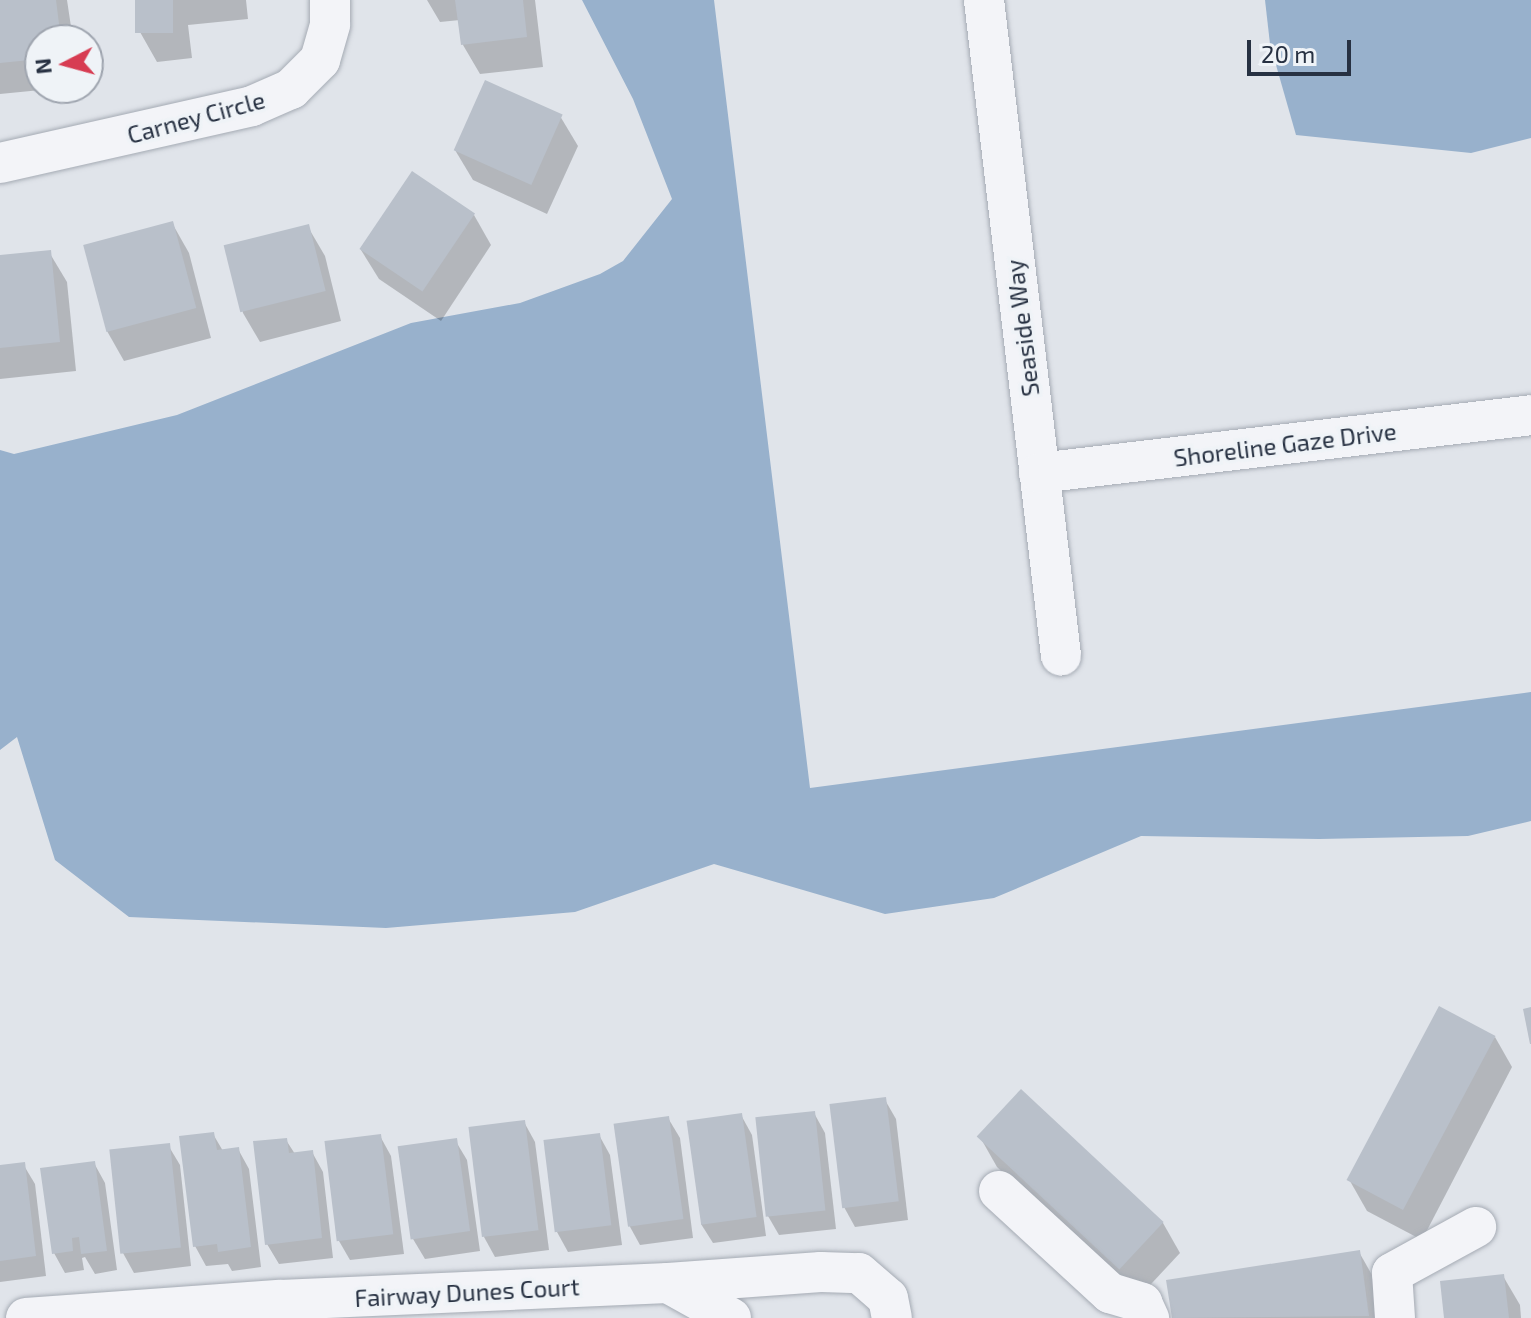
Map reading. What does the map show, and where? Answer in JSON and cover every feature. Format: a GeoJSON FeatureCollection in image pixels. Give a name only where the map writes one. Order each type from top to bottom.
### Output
{"type":"FeatureCollection","features":[{"type":"Feature","properties":{"kind":"street","name":"Carney Circle"},"geometry":{"type":"LineString","coordinates":[[0,163],[55,154],[252,106],[291,89],[320,60],[330,24],[330,0]]}},
{"type":"Feature","properties":{"kind":"street","name":"Seaside Way"},"geometry":{"type":"LineString","coordinates":[[984,0],[1061,655]]}},
{"type":"Feature","properties":{"kind":"street","name":"Shoreline Gaze Drive"},"geometry":{"type":"LineString","coordinates":[[1039,473],[1531,415]]}},
{"type":"Feature","properties":{"kind":"street"},"geometry":{"type":"LineString","coordinates":[[999,1191],[1110,1293],[1142,1303],[1149,1318]]}},
{"type":"Feature","properties":{"kind":"street"},"geometry":{"type":"LineString","coordinates":[[1395,1318],[1392,1273],[1476,1227]]}},
{"type":"Feature","properties":{"kind":"street","name":"Fairway Dunes Court"},"geometry":{"type":"LineString","coordinates":[[26,1318],[311,1299],[668,1283],[821,1272],[859,1273],[888,1298],[892,1318]]}},
{"type":"Feature","properties":{"kind":"street"},"geometry":{"type":"LineString","coordinates":[[668,1283],[731,1318]]}},
{"type":"Feature","properties":{"kind":"water"},"geometry":{"type":"Polygon","coordinates":[[[582,0],[714,0],[810,788],[1531,692],[1531,821],[1468,836],[1319,839],[1141,836],[994,898],[885,914],[714,864],[575,912],[386,928],[129,917],[55,860],[17,737],[0,750],[0,450],[14,454],[177,415],[411,323],[520,303],[600,274],[623,261],[672,199],[633,99],[582,0]]]}},
{"type":"Feature","properties":{"kind":"water"},"geometry":{"type":"Polygon","coordinates":[[[1265,0],[1531,0],[1531,138],[1471,153],[1296,135],[1270,44],[1265,0]]]}},
{"type":"Feature","properties":{"kind":"building"},"geometry":{"type":"Polygon","coordinates":[[[0,0],[56,0],[59,24],[24,24],[24,61],[0,63],[0,0]]]}},
{"type":"Feature","properties":{"kind":"building"},"geometry":{"type":"Polygon","coordinates":[[[135,0],[173,0],[173,33],[135,33],[135,0]]]}},
{"type":"Feature","properties":{"kind":"building"},"geometry":{"type":"Polygon","coordinates":[[[455,0],[523,0],[527,37],[461,45],[455,0]]]}},
{"type":"Feature","properties":{"kind":"building"},"geometry":{"type":"Polygon","coordinates":[[[485,80],[563,115],[531,185],[454,150],[485,80]]]}},
{"type":"Feature","properties":{"kind":"building"},"geometry":{"type":"Polygon","coordinates":[[[412,171],[475,213],[422,291],[359,249],[412,171]]]}},
{"type":"Feature","properties":{"kind":"building"},"geometry":{"type":"Polygon","coordinates":[[[173,221],[196,308],[106,332],[83,245],[173,221]]]}},
{"type":"Feature","properties":{"kind":"building"},"geometry":{"type":"Polygon","coordinates":[[[309,224],[326,291],[240,312],[224,245],[309,224]]]}},
{"type":"Feature","properties":{"kind":"building"},"geometry":{"type":"Polygon","coordinates":[[[51,250],[60,342],[0,348],[0,255],[51,250]]]}},
{"type":"Feature","properties":{"kind":"building"},"geometry":{"type":"Polygon","coordinates":[[[1439,1006],[1496,1036],[1403,1210],[1347,1180],[1439,1006]]]}},
{"type":"Feature","properties":{"kind":"building"},"geometry":{"type":"Polygon","coordinates":[[[1531,1007],[1531,1044],[1530,1044],[1523,1009],[1531,1007]]]}},
{"type":"Feature","properties":{"kind":"building"},"geometry":{"type":"Polygon","coordinates":[[[1021,1089],[1164,1222],[1119,1270],[977,1137],[1021,1089]]]}},
{"type":"Feature","properties":{"kind":"building"},"geometry":{"type":"Polygon","coordinates":[[[886,1097],[899,1201],[842,1208],[829,1104],[886,1097]]]}},
{"type":"Feature","properties":{"kind":"building"},"geometry":{"type":"Polygon","coordinates":[[[815,1111],[825,1210],[766,1217],[755,1117],[815,1111]]]}},
{"type":"Feature","properties":{"kind":"building"},"geometry":{"type":"Polygon","coordinates":[[[742,1113],[757,1217],[701,1225],[687,1121],[742,1113]]]}},
{"type":"Feature","properties":{"kind":"building"},"geometry":{"type":"Polygon","coordinates":[[[669,1116],[683,1219],[628,1227],[614,1124],[669,1116]]]}},
{"type":"Feature","properties":{"kind":"building"},"geometry":{"type":"Polygon","coordinates":[[[525,1120],[539,1230],[482,1237],[468,1127],[525,1120]]]}},
{"type":"Feature","properties":{"kind":"building"},"geometry":{"type":"Polygon","coordinates":[[[214,1132],[217,1150],[239,1147],[251,1247],[218,1252],[217,1244],[193,1247],[179,1136],[214,1132]]]}},
{"type":"Feature","properties":{"kind":"building"},"geometry":{"type":"Polygon","coordinates":[[[600,1133],[611,1225],[555,1232],[543,1140],[600,1133]]]}},
{"type":"Feature","properties":{"kind":"building"},"geometry":{"type":"Polygon","coordinates":[[[381,1134],[393,1234],[337,1241],[324,1141],[381,1134]]]}},
{"type":"Feature","properties":{"kind":"building"},"geometry":{"type":"Polygon","coordinates":[[[287,1138],[289,1153],[313,1150],[322,1238],[265,1245],[253,1141],[287,1138]]]}},
{"type":"Feature","properties":{"kind":"building"},"geometry":{"type":"Polygon","coordinates":[[[457,1138],[470,1231],[411,1239],[398,1146],[457,1138]]]}},
{"type":"Feature","properties":{"kind":"building"},"geometry":{"type":"Polygon","coordinates":[[[170,1143],[181,1247],[120,1254],[109,1149],[170,1143]]]}},
{"type":"Feature","properties":{"kind":"building"},"geometry":{"type":"Polygon","coordinates":[[[95,1161],[107,1251],[81,1254],[79,1237],[72,1238],[73,1251],[52,1254],[40,1168],[95,1161]]]}},
{"type":"Feature","properties":{"kind":"building"},"geometry":{"type":"Polygon","coordinates":[[[25,1162],[36,1256],[0,1261],[0,1165],[25,1162]]]}},
{"type":"Feature","properties":{"kind":"building"},"geometry":{"type":"Polygon","coordinates":[[[1360,1250],[1369,1316],[1172,1318],[1166,1280],[1360,1250]]]}},
{"type":"Feature","properties":{"kind":"building"},"geometry":{"type":"Polygon","coordinates":[[[1504,1274],[1509,1318],[1444,1318],[1440,1281],[1504,1274]]]}}]}
